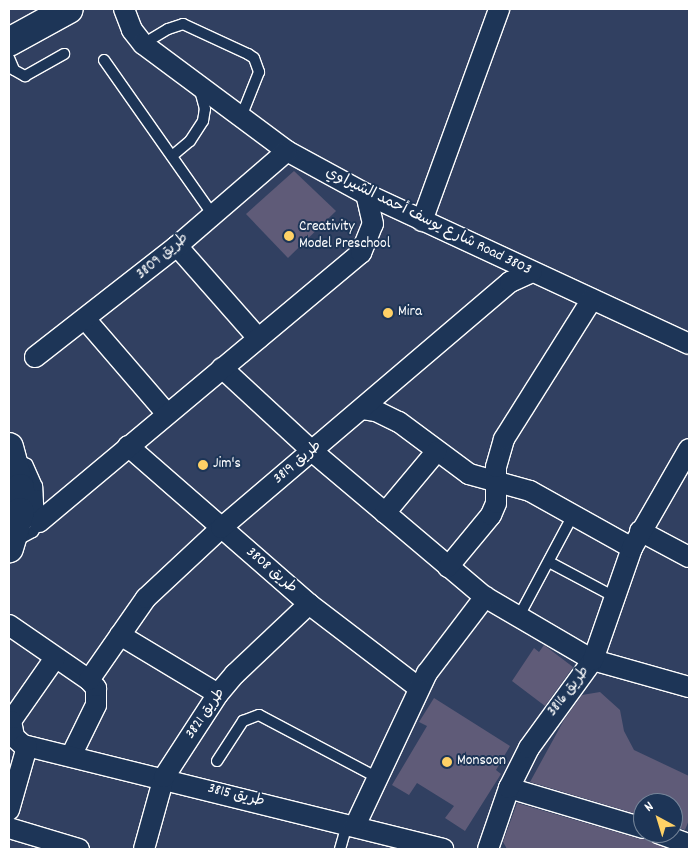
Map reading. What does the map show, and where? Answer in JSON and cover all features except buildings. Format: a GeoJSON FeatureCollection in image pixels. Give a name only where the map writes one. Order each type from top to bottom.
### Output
{"type":"FeatureCollection","features":[{"type":"Feature","properties":{"kind":"street"},"geometry":{"type":"LineString","coordinates":[[9,42],[68,9]]}},
{"type":"Feature","properties":{"kind":"street","name":"شارع يوسف أحمد الشيراوي Road 3803"},"geometry":{"type":"LineString","coordinates":[[124,9],[132,30],[143,44],[287,150],[366,194],[689,344]]}},
{"type":"Feature","properties":{"kind":"street"},"geometry":{"type":"LineString","coordinates":[[422,221],[500,9]]}},
{"type":"Feature","properties":{"kind":"street","name":"طريق 3809"},"geometry":{"type":"LineString","coordinates":[[35,357],[86,320],[177,246],[287,150]]}},
{"type":"Feature","properties":{"kind":"street"},"geometry":{"type":"LineString","coordinates":[[39,522],[361,253],[373,224],[366,194]]}},
{"type":"Feature","properties":{"kind":"street"},"geometry":{"type":"LineString","coordinates":[[177,246],[258,338]]}},
{"type":"Feature","properties":{"kind":"street","name":"طريق 3819"},"geometry":{"type":"LineString","coordinates":[[88,680],[146,598],[221,528],[510,282],[532,272]]}},
{"type":"Feature","properties":{"kind":"street"},"geometry":{"type":"LineString","coordinates":[[448,566],[491,515],[496,503],[499,453],[504,440],[592,300]]}},
{"type":"Feature","properties":{"kind":"street"},"geometry":{"type":"LineString","coordinates":[[86,320],[167,414]]}},
{"type":"Feature","properties":{"kind":"street"},"geometry":{"type":"LineString","coordinates":[[222,368],[312,451],[485,597],[518,618],[593,660],[689,687]]}},
{"type":"Feature","properties":{"kind":"street"},"geometry":{"type":"LineString","coordinates":[[363,409],[388,415],[436,452],[469,474],[530,491],[574,516],[689,557]]}},
{"type":"Feature","properties":{"kind":"street","name":"طريق 3808"},"geometry":{"type":"LineString","coordinates":[[128,446],[309,604],[419,688]]}},
{"type":"Feature","properties":{"kind":"street","name":"طريق 3816"},"geometry":{"type":"LineString","coordinates":[[488,849],[509,788],[546,722],[593,660],[613,596],[636,539],[689,449]]}},
{"type":"Feature","properties":{"kind":"street"},"geometry":{"type":"LineString","coordinates":[[385,513],[436,452]]}},
{"type":"Feature","properties":{"kind":"street"},"geometry":{"type":"LineString","coordinates":[[10,545],[20,512],[11,454]]}},
{"type":"Feature","properties":{"kind":"street"},"geometry":{"type":"LineString","coordinates":[[351,825],[378,778],[419,688],[485,597]]}},
{"type":"Feature","properties":{"kind":"street","name":"طريق 3821"},"geometry":{"type":"LineString","coordinates":[[144,849],[164,777],[218,694],[309,604]]}},
{"type":"Feature","properties":{"kind":"street"},"geometry":{"type":"LineString","coordinates":[[9,625],[88,680],[96,688],[98,700],[71,756]]}},
{"type":"Feature","properties":{"kind":"street"},"geometry":{"type":"LineString","coordinates":[[120,635],[218,694]]}},
{"type":"Feature","properties":{"kind":"street"},"geometry":{"type":"LineString","coordinates":[[9,810],[27,747],[14,737],[11,721],[54,658]]}},
{"type":"Feature","properties":{"kind":"street","name":"طريق 3815"},"geometry":{"type":"LineString","coordinates":[[27,747],[164,777],[351,825],[402,844],[443,849]]}},
{"type":"Feature","properties":{"kind":"street"},"geometry":{"type":"LineString","coordinates":[[509,788],[633,825]]}},
{"type":"Feature","properties":{"kind":"street"},"geometry":{"type":"LineString","coordinates":[[9,828],[79,849]]}},
{"type":"Feature","properties":{"kind":"lane"},"geometry":{"type":"LineString","coordinates":[[143,44],[168,29],[183,24],[254,58],[258,72],[241,117]]}},
{"type":"Feature","properties":{"kind":"lane"},"geometry":{"type":"LineString","coordinates":[[9,58],[14,70],[26,76],[64,54]]}},
{"type":"Feature","properties":{"kind":"lane"},"geometry":{"type":"LineString","coordinates":[[104,60],[213,215]]}},
{"type":"Feature","properties":{"kind":"lane"},"geometry":{"type":"LineString","coordinates":[[172,156],[190,141],[202,121],[204,103],[199,86]]}},
{"type":"Feature","properties":{"kind":"lane"},"geometry":{"type":"LineString","coordinates":[[10,545],[24,539],[39,522],[37,486],[33,473],[26,464],[11,454]]}},
{"type":"Feature","properties":{"kind":"lane"},"geometry":{"type":"LineString","coordinates":[[518,618],[574,516]]}},
{"type":"Feature","properties":{"kind":"lane"},"geometry":{"type":"LineString","coordinates":[[549,562],[613,596]]}},
{"type":"Feature","properties":{"kind":"lane"},"geometry":{"type":"LineString","coordinates":[[217,761],[243,722],[259,715],[378,778]]}},
{"type":"Feature","properties":{"kind":"lane"},"geometry":{"type":"LineString","coordinates":[[340,849],[351,825]]}},
{"type":"Feature","properties":{"kind":"place","name":"Creativity Model Preschool"},"geometry":{"type":"Point","coordinates":[289,236]}},
{"type":"Feature","properties":{"kind":"place","name":"Mira"},"geometry":{"type":"Point","coordinates":[388,313]}},
{"type":"Feature","properties":{"kind":"place","name":"Jim's"},"geometry":{"type":"Point","coordinates":[203,465]}},
{"type":"Feature","properties":{"kind":"place","name":"Monsoon"},"geometry":{"type":"Point","coordinates":[447,762]}}]}
